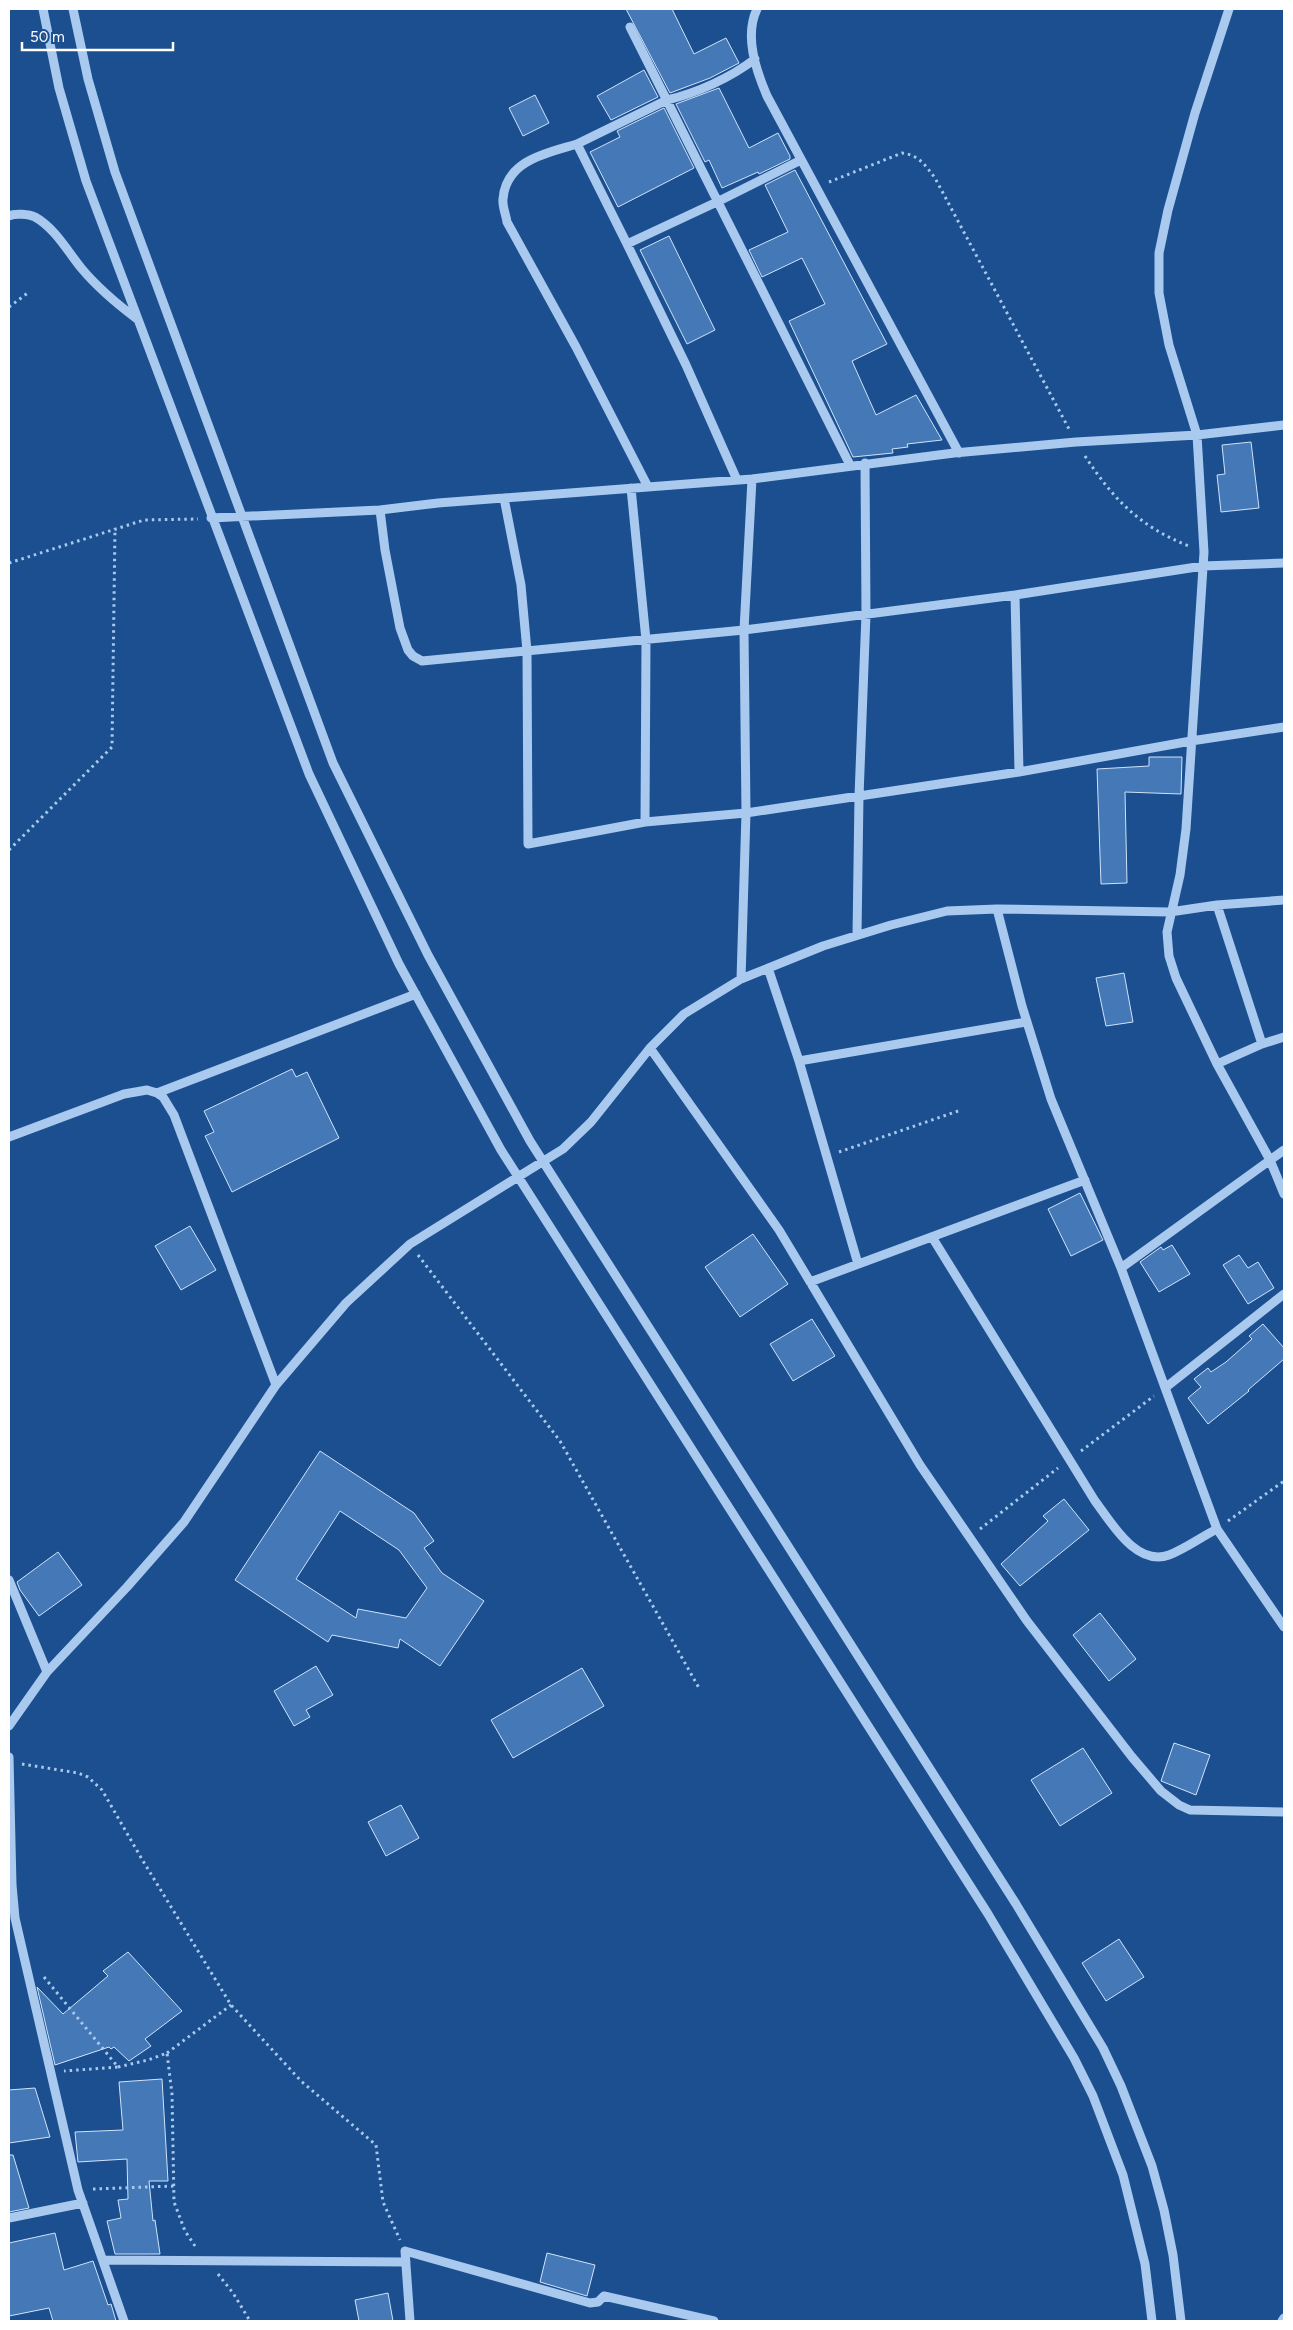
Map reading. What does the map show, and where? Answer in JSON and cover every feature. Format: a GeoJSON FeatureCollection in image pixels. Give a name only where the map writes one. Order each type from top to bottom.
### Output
{"type":"FeatureCollection","features":[{"type":"Feature","properties":{"kind":"street"},"geometry":{"type":"LineString","coordinates":[[43,9],[59,88],[71,135],[86,181],[211,518],[309,774],[357,878],[449,1058],[518,1177],[982,1905],[1074,2058],[1106,2127],[1123,2175],[1145,2264],[1152,2321]]}},
{"type":"Feature","properties":{"kind":"street"},"geometry":{"type":"LineString","coordinates":[[73,9],[88,79],[114,172],[334,763],[437,972],[543,1162],[1016,1904],[1102,2048],[1122,2086],[1152,2166],[1174,2255],[1181,2321]]}},
{"type":"Feature","properties":{"kind":"street"},"geometry":{"type":"LineString","coordinates":[[757,9],[752,20],[756,69],[767,96],[959,453]]}},
{"type":"Feature","properties":{"kind":"street"},"geometry":{"type":"LineString","coordinates":[[1229,9],[1195,113],[1168,210],[1159,253],[1159,293],[1169,345],[1197,435],[1204,552],[1186,829],[1180,875],[1170,912],[1167,932],[1169,956],[1179,986],[1217,1064],[1270,1160],[1284,1194]]}},
{"type":"Feature","properties":{"kind":"street"},"geometry":{"type":"LineString","coordinates":[[630,27],[850,465]]}},
{"type":"Feature","properties":{"kind":"street"},"geometry":{"type":"LineString","coordinates":[[648,487],[576,347],[507,222],[503,200],[506,186],[514,173],[530,158],[577,144],[667,100],[680,97],[741,70],[755,59]]}},
{"type":"Feature","properties":{"kind":"street"},"geometry":{"type":"LineString","coordinates":[[577,144],[686,365],[737,480]]}},
{"type":"Feature","properties":{"kind":"street"},"geometry":{"type":"LineString","coordinates":[[627,244],[801,160]]}},
{"type":"Feature","properties":{"kind":"street"},"geometry":{"type":"LineString","coordinates":[[9,216],[13,214],[34,216],[50,229],[94,282],[138,321]]}},
{"type":"Feature","properties":{"kind":"street"},"geometry":{"type":"LineString","coordinates":[[211,518],[380,510],[504,498],[752,479],[850,465],[959,453],[1076,442],[1197,435],[1284,425]]}},
{"type":"Feature","properties":{"kind":"street"},"geometry":{"type":"LineString","coordinates":[[857,936],[858,796],[866,614],[865,464]]}},
{"type":"Feature","properties":{"kind":"street"},"geometry":{"type":"LineString","coordinates":[[741,979],[746,813],[744,630],[752,479]]}},
{"type":"Feature","properties":{"kind":"street"},"geometry":{"type":"LineString","coordinates":[[632,488],[646,640],[645,822]]}},
{"type":"Feature","properties":{"kind":"street"},"geometry":{"type":"LineString","coordinates":[[504,498],[521,585],[527,651],[528,844],[645,822],[746,813],[1019,772],[1191,741],[1284,727]]}},
{"type":"Feature","properties":{"kind":"street"},"geometry":{"type":"LineString","coordinates":[[380,510],[392,593],[403,635],[408,650],[413,656],[422,661],[744,630],[1015,595],[1203,566],[1284,563]]}},
{"type":"Feature","properties":{"kind":"street"},"geometry":{"type":"LineString","coordinates":[[1015,595],[1019,772]]}},
{"type":"Feature","properties":{"kind":"street"},"geometry":{"type":"LineString","coordinates":[[9,1726],[47,1672],[127,1587],[184,1522],[276,1385],[346,1303],[410,1244],[563,1149],[592,1122],[650,1048],[684,1014],[741,979],[823,946],[947,911],[997,909],[1170,912],[1217,905],[1284,900]]}},
{"type":"Feature","properties":{"kind":"street"},"geometry":{"type":"LineString","coordinates":[[1217,905],[1262,1044]]}},
{"type":"Feature","properties":{"kind":"street"},"geometry":{"type":"LineString","coordinates":[[997,909],[1026,1022],[1051,1099],[1121,1268],[1217,1529],[1284,1627]]}},
{"type":"Feature","properties":{"kind":"street"},"geometry":{"type":"LineString","coordinates":[[768,968],[799,1061],[858,1264]]}},
{"type":"Feature","properties":{"kind":"street"},"geometry":{"type":"LineString","coordinates":[[157,1093],[416,994]]}},
{"type":"Feature","properties":{"kind":"street"},"geometry":{"type":"LineString","coordinates":[[799,1061],[1026,1022]]}},
{"type":"Feature","properties":{"kind":"street"},"geometry":{"type":"LineString","coordinates":[[1217,1064],[1262,1044],[1284,1037]]}},
{"type":"Feature","properties":{"kind":"street"},"geometry":{"type":"LineString","coordinates":[[650,1048],[779,1230],[920,1465],[1027,1621],[1132,1757],[1161,1791],[1190,1810],[1284,1812]]}},
{"type":"Feature","properties":{"kind":"street"},"geometry":{"type":"LineString","coordinates":[[9,1137],[124,1094],[147,1090],[157,1093],[163,1098],[174,1115],[276,1385]]}},
{"type":"Feature","properties":{"kind":"street"},"geometry":{"type":"LineString","coordinates":[[1121,1268],[1284,1150]]}},
{"type":"Feature","properties":{"kind":"street"},"geometry":{"type":"LineString","coordinates":[[810,1282],[1085,1180]]}},
{"type":"Feature","properties":{"kind":"street"},"geometry":{"type":"LineString","coordinates":[[932,1236],[1095,1501],[1126,1540],[1145,1554],[1157,1557],[1168,1555],[1217,1529]]}},
{"type":"Feature","properties":{"kind":"street"},"geometry":{"type":"LineString","coordinates":[[1165,1388],[1284,1294]]}},
{"type":"Feature","properties":{"kind":"street"},"geometry":{"type":"LineString","coordinates":[[9,1580],[12,1600],[47,1672]]}},
{"type":"Feature","properties":{"kind":"street"},"geometry":{"type":"LineString","coordinates":[[9,1757],[12,1884],[15,1918],[49,2072],[78,2190],[124,2321]]}},
{"type":"Feature","properties":{"kind":"street"},"geometry":{"type":"LineString","coordinates":[[9,2218],[83,2203]]}},
{"type":"Feature","properties":{"kind":"street"},"geometry":{"type":"LineString","coordinates":[[410,2321],[405,2251],[590,2303],[598,2302],[604,2296],[672,2317],[714,2321]]}},
{"type":"Feature","properties":{"kind":"street"},"geometry":{"type":"LineString","coordinates":[[104,2260],[406,2262]]}},
{"type":"Feature","properties":{"kind":"path"},"geometry":{"type":"LineString","coordinates":[[816,187],[902,153],[910,154],[922,162],[935,178],[1076,442],[1105,486],[1142,522],[1166,537],[1204,552]]}},
{"type":"Feature","properties":{"kind":"path"},"geometry":{"type":"LineString","coordinates":[[9,307],[29,292]]}},
{"type":"Feature","properties":{"kind":"path"},"geometry":{"type":"LineString","coordinates":[[9,563],[144,520],[211,518]]}},
{"type":"Feature","properties":{"kind":"path"},"geometry":{"type":"LineString","coordinates":[[9,850],[112,747],[115,528]]}},
{"type":"Feature","properties":{"kind":"path"},"geometry":{"type":"LineString","coordinates":[[827,1157],[961,1110]]}},
{"type":"Feature","properties":{"kind":"path"},"geometry":{"type":"LineString","coordinates":[[410,1244],[560,1441],[699,1688]]}},
{"type":"Feature","properties":{"kind":"path"},"geometry":{"type":"LineString","coordinates":[[1217,1529],[1284,1481]]}},
{"type":"Feature","properties":{"kind":"path"},"geometry":{"type":"LineString","coordinates":[[9,1762],[78,1773],[88,1777],[102,1790],[231,2005],[301,2081],[376,2145],[383,2202],[405,2251]]}},
{"type":"Feature","properties":{"kind":"path"},"geometry":{"type":"LineString","coordinates":[[39,1972],[118,2067]]}},
{"type":"Feature","properties":{"kind":"path"},"geometry":{"type":"LineString","coordinates":[[49,2072],[118,2067],[148,2060],[167,2053],[231,2005]]}},
{"type":"Feature","properties":{"kind":"path"},"geometry":{"type":"LineString","coordinates":[[167,2053],[172,2094],[174,2202],[186,2231],[204,2260],[233,2293],[250,2321]]}},
{"type":"Feature","properties":{"kind":"path"},"geometry":{"type":"LineString","coordinates":[[78,2190],[175,2186]]}},
{"type":"Feature","properties":{"kind":"building"},"geometry":{"type":"Polygon","coordinates":[[[626,9],[672,9],[694,54],[726,38],[739,63],[710,78],[670,93],[626,9]]]}},
{"type":"Feature","properties":{"kind":"building"},"geometry":{"type":"Polygon","coordinates":[[[644,70],[658,97],[611,120],[597,96],[644,70]]]}},
{"type":"Feature","properties":{"kind":"building"},"geometry":{"type":"Polygon","coordinates":[[[719,88],[749,148],[778,133],[790,159],[759,174],[758,172],[722,188],[709,160],[705,162],[676,104],[719,88]]]}},
{"type":"Feature","properties":{"kind":"building"},"geometry":{"type":"Polygon","coordinates":[[[535,95],[549,123],[523,136],[509,108],[535,95]]]}},
{"type":"Feature","properties":{"kind":"building"},"geometry":{"type":"Polygon","coordinates":[[[664,108],[694,168],[618,207],[590,152],[620,137],[617,131],[664,108]]]}},
{"type":"Feature","properties":{"kind":"building"},"geometry":{"type":"Polygon","coordinates":[[[795,170],[887,344],[852,361],[876,415],[916,395],[942,440],[907,444],[908,447],[892,449],[893,453],[853,457],[789,321],[825,304],[802,258],[762,277],[749,250],[788,232],[765,185],[795,170]]]}},
{"type":"Feature","properties":{"kind":"building"},"geometry":{"type":"Polygon","coordinates":[[[669,236],[715,330],[687,344],[640,250],[669,236]]]}},
{"type":"Feature","properties":{"kind":"building"},"geometry":{"type":"Polygon","coordinates":[[[1251,442],[1259,508],[1221,512],[1217,475],[1225,474],[1222,445],[1251,442]]]}},
{"type":"Feature","properties":{"kind":"building"},"geometry":{"type":"Polygon","coordinates":[[[1149,757],[1182,757],[1181,794],[1125,792],[1127,883],[1101,884],[1097,769],[1149,766],[1149,757]]]}},
{"type":"Feature","properties":{"kind":"building"},"geometry":{"type":"Polygon","coordinates":[[[1124,973],[1133,1022],[1106,1026],[1096,978],[1124,973]]]}},
{"type":"Feature","properties":{"kind":"building"},"geometry":{"type":"Polygon","coordinates":[[[292,1069],[296,1077],[307,1072],[339,1138],[232,1192],[205,1136],[214,1132],[204,1111],[292,1069]]]}},
{"type":"Feature","properties":{"kind":"building"},"geometry":{"type":"Polygon","coordinates":[[[1080,1193],[1103,1240],[1071,1256],[1048,1209],[1080,1193]]]}},
{"type":"Feature","properties":{"kind":"building"},"geometry":{"type":"Polygon","coordinates":[[[190,1226],[216,1270],[181,1290],[155,1246],[190,1226]]]}},
{"type":"Feature","properties":{"kind":"building"},"geometry":{"type":"Polygon","coordinates":[[[753,1234],[788,1284],[740,1317],[705,1267],[753,1234]]]}},
{"type":"Feature","properties":{"kind":"building"},"geometry":{"type":"Polygon","coordinates":[[[1172,1245],[1190,1274],[1159,1292],[1140,1262],[1161,1247],[1163,1250],[1172,1245]]]}},
{"type":"Feature","properties":{"kind":"building"},"geometry":{"type":"Polygon","coordinates":[[[1239,1255],[1248,1268],[1258,1262],[1274,1288],[1248,1304],[1223,1265],[1239,1255]]]}},
{"type":"Feature","properties":{"kind":"building"},"geometry":{"type":"Polygon","coordinates":[[[812,1319],[835,1356],[793,1381],[770,1344],[812,1319]]]}},
{"type":"Feature","properties":{"kind":"building"},"geometry":{"type":"Polygon","coordinates":[[[1263,1324],[1284,1348],[1284,1359],[1249,1391],[1208,1424],[1188,1398],[1201,1387],[1194,1379],[1208,1368],[1211,1372],[1226,1362],[1252,1339],[1249,1336],[1263,1324]]]}},
{"type":"Feature","properties":{"kind":"building"},"geometry":{"type":"Polygon","coordinates":[[[320,1451],[414,1513],[434,1541],[424,1548],[442,1573],[484,1601],[440,1666],[400,1639],[398,1648],[332,1635],[328,1642],[235,1580],[320,1451]],[[340,1511],[296,1579],[356,1618],[358,1609],[406,1618],[427,1588],[399,1550],[340,1511]]]}},
{"type":"Feature","properties":{"kind":"building"},"geometry":{"type":"Polygon","coordinates":[[[1064,1499],[1089,1530],[1020,1586],[1001,1564],[1048,1521],[1043,1516],[1064,1499]]]}},
{"type":"Feature","properties":{"kind":"building"},"geometry":{"type":"Polygon","coordinates":[[[58,1552],[82,1585],[39,1616],[20,1590],[17,1582],[58,1552]]]}},
{"type":"Feature","properties":{"kind":"building"},"geometry":{"type":"Polygon","coordinates":[[[1100,1613],[1136,1659],[1109,1681],[1073,1635],[1100,1613]]]}},
{"type":"Feature","properties":{"kind":"building"},"geometry":{"type":"Polygon","coordinates":[[[316,1666],[333,1695],[306,1710],[310,1717],[294,1726],[274,1691],[316,1666]]]}},
{"type":"Feature","properties":{"kind":"building"},"geometry":{"type":"Polygon","coordinates":[[[582,1668],[604,1706],[513,1758],[491,1720],[582,1668]]]}},
{"type":"Feature","properties":{"kind":"building"},"geometry":{"type":"Polygon","coordinates":[[[1174,1743],[1210,1755],[1196,1795],[1161,1781],[1174,1743]]]}},
{"type":"Feature","properties":{"kind":"building"},"geometry":{"type":"Polygon","coordinates":[[[1083,1748],[1112,1793],[1060,1826],[1031,1780],[1083,1748]]]}},
{"type":"Feature","properties":{"kind":"building"},"geometry":{"type":"Polygon","coordinates":[[[401,1805],[419,1838],[386,1856],[368,1822],[401,1805]]]}},
{"type":"Feature","properties":{"kind":"building"},"geometry":{"type":"Polygon","coordinates":[[[1119,1939],[1144,1977],[1106,2001],[1082,1963],[1119,1939]]]}},
{"type":"Feature","properties":{"kind":"building"},"geometry":{"type":"Polygon","coordinates":[[[128,1952],[182,2011],[145,2039],[151,2046],[129,2061],[114,2047],[111,2049],[109,2047],[55,2065],[37,1987],[63,2014],[108,1976],[103,1971],[128,1952]]]}},
{"type":"Feature","properties":{"kind":"building"},"geometry":{"type":"Polygon","coordinates":[[[162,2079],[168,2181],[149,2181],[153,2221],[155,2220],[160,2254],[115,2254],[107,2221],[121,2218],[118,2200],[128,2199],[127,2159],[78,2162],[75,2132],[123,2130],[119,2082],[162,2079]]]}},
{"type":"Feature","properties":{"kind":"building"},"geometry":{"type":"Polygon","coordinates":[[[35,2088],[50,2137],[9,2143],[9,2090],[35,2088]]]}},
{"type":"Feature","properties":{"kind":"building"},"geometry":{"type":"Polygon","coordinates":[[[9,2155],[13,2155],[29,2208],[9,2212],[9,2155]]]}},
{"type":"Feature","properties":{"kind":"building"},"geometry":{"type":"Polygon","coordinates":[[[55,2233],[64,2270],[93,2261],[108,2305],[111,2304],[116,2321],[53,2321],[49,2308],[9,2316],[9,2243],[55,2233]]]}},
{"type":"Feature","properties":{"kind":"building"},"geometry":{"type":"Polygon","coordinates":[[[547,2253],[595,2265],[587,2296],[540,2282],[547,2253]]]}},
{"type":"Feature","properties":{"kind":"building"},"geometry":{"type":"Polygon","coordinates":[[[388,2293],[393,2321],[359,2321],[355,2300],[388,2293]]]}}]}
